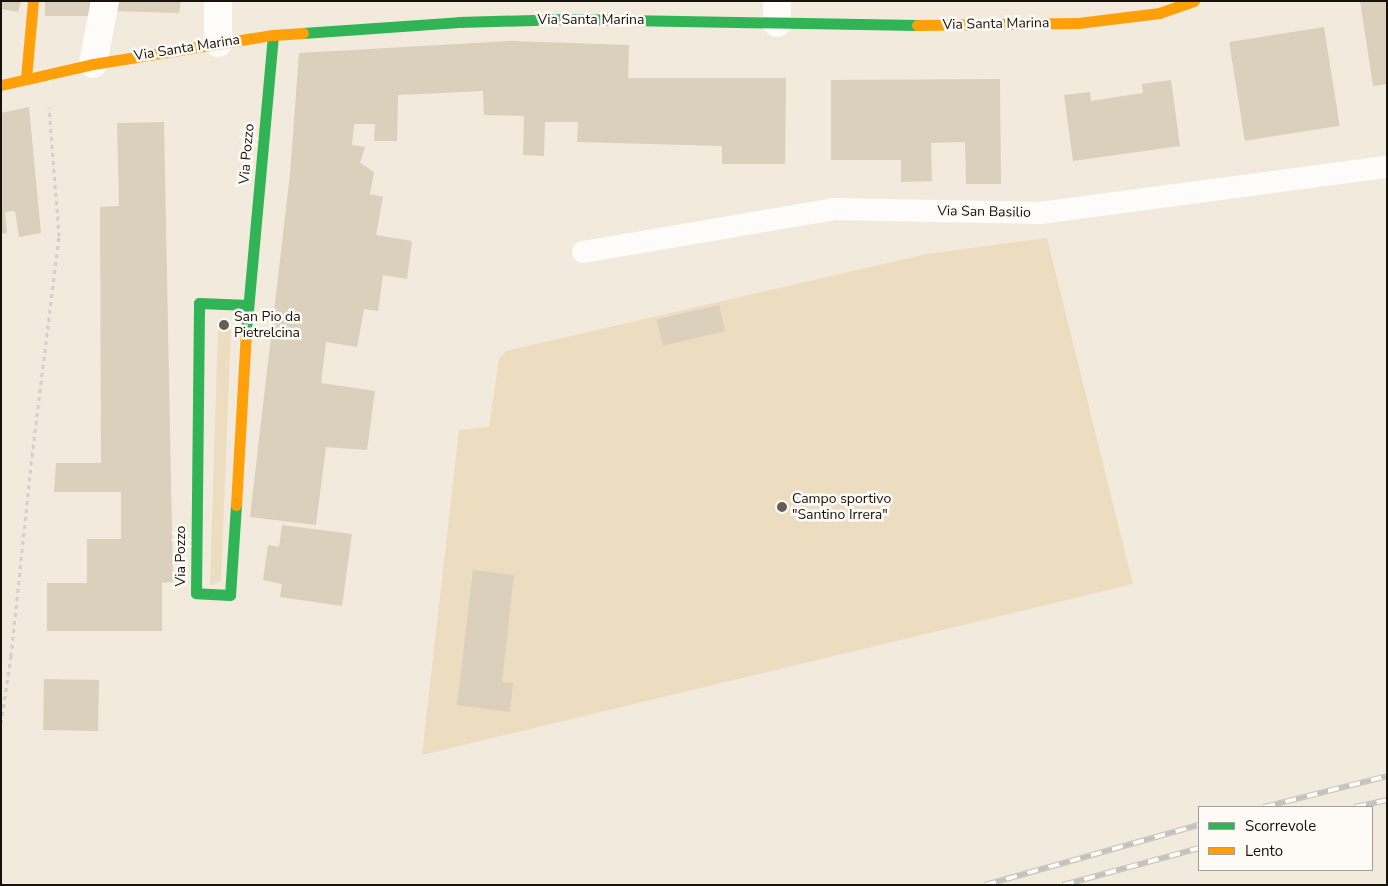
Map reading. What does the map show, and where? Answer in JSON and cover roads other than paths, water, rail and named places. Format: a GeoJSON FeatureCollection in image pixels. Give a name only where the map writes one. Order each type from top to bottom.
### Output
{"type":"FeatureCollection","features":[{"type":"Feature","properties":{"kind":"street"},"geometry":{"type":"LineString","coordinates":[[26,78],[33,1]]}},
{"type":"Feature","properties":{"kind":"street"},"geometry":{"type":"LineString","coordinates":[[93,64],[105,1]]}},
{"type":"Feature","properties":{"kind":"street"},"geometry":{"type":"LineString","coordinates":[[218,1],[218,43]]}},
{"type":"Feature","properties":{"kind":"street","name":"Via Santa Marina"},"geometry":{"type":"LineString","coordinates":[[1,84],[93,64],[273,35],[458,22],[777,12],[914,25],[1078,23],[1194,1]]}},
{"type":"Feature","properties":{"kind":"street","name":"Via Pozzo"},"geometry":{"type":"LineString","coordinates":[[248,305],[199,303],[196,593],[230,596],[248,305],[273,35]]}},
{"type":"Feature","properties":{"kind":"lane","name":"Via San Basilio"},"geometry":{"type":"LineString","coordinates":[[583,252],[834,210],[1040,213],[1387,168]]}},
{"type":"Feature","properties":{"kind":"railway"},"geometry":{"type":"LineString","coordinates":[[1268,806],[1387,776]]}},
{"type":"Feature","properties":{"kind":"railway"},"geometry":{"type":"LineString","coordinates":[[1360,806],[1387,800]]}},
{"type":"Feature","properties":{"kind":"railway"},"geometry":{"type":"LineString","coordinates":[[985,885],[1198,825]]}},
{"type":"Feature","properties":{"kind":"railway"},"geometry":{"type":"LineString","coordinates":[[1063,885],[1198,848]]}},
{"type":"Feature","properties":{"kind":"place","name":"San Pio da Pietrelcina"},"geometry":{"type":"Point","coordinates":[224,325]}},
{"type":"Feature","properties":{"kind":"place","name":"Campo sportivo \"Santino Irrera\""},"geometry":{"type":"Point","coordinates":[782,507]}}]}
